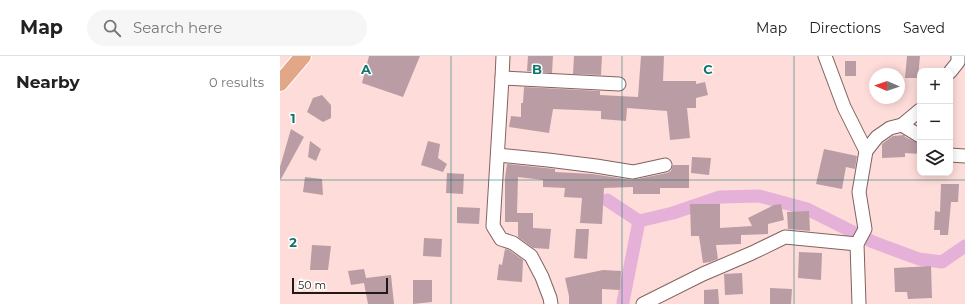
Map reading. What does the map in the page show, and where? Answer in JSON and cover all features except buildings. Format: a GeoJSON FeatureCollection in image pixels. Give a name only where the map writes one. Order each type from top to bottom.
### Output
{"type":"FeatureCollection","features":[{"type":"Feature","properties":{"kind":"main road"},"geometry":{"type":"LineString","coordinates":[[280,83],[303,56]]}},
{"type":"Feature","properties":{"kind":"street"},"geometry":{"type":"LineString","coordinates":[[503,56],[493,226],[501,239],[513,244],[531,256],[542,277],[551,304]]}},
{"type":"Feature","properties":{"kind":"street"},"geometry":{"type":"LineString","coordinates":[[824,56],[844,107],[866,151]]}},
{"type":"Feature","properties":{"kind":"street"},"geometry":{"type":"LineString","coordinates":[[502,78],[618,84]]}},
{"type":"Feature","properties":{"kind":"street"},"geometry":{"type":"LineString","coordinates":[[859,304],[858,243],[864,229],[859,192],[866,151],[877,137],[890,128],[902,125],[917,112]]}},
{"type":"Feature","properties":{"kind":"street"},"geometry":{"type":"LineString","coordinates":[[902,125],[917,134]]}},
{"type":"Feature","properties":{"kind":"street"},"geometry":{"type":"LineString","coordinates":[[953,154],[965,156]]}},
{"type":"Feature","properties":{"kind":"street"},"geometry":{"type":"LineString","coordinates":[[498,155],[596,166],[633,172],[664,165]]}},
{"type":"Feature","properties":{"kind":"street"},"geometry":{"type":"LineString","coordinates":[[643,304],[703,274],[785,237],[858,243]]}},
{"type":"Feature","properties":{"kind":"waterway"},"geometry":{"type":"LineString","coordinates":[[607,200],[639,221],[673,213],[720,197],[759,196],[807,209],[873,242],[919,259],[942,262],[965,246]]}},
{"type":"Feature","properties":{"kind":"waterway"},"geometry":{"type":"LineString","coordinates":[[623,304],[639,221]]}}]}
